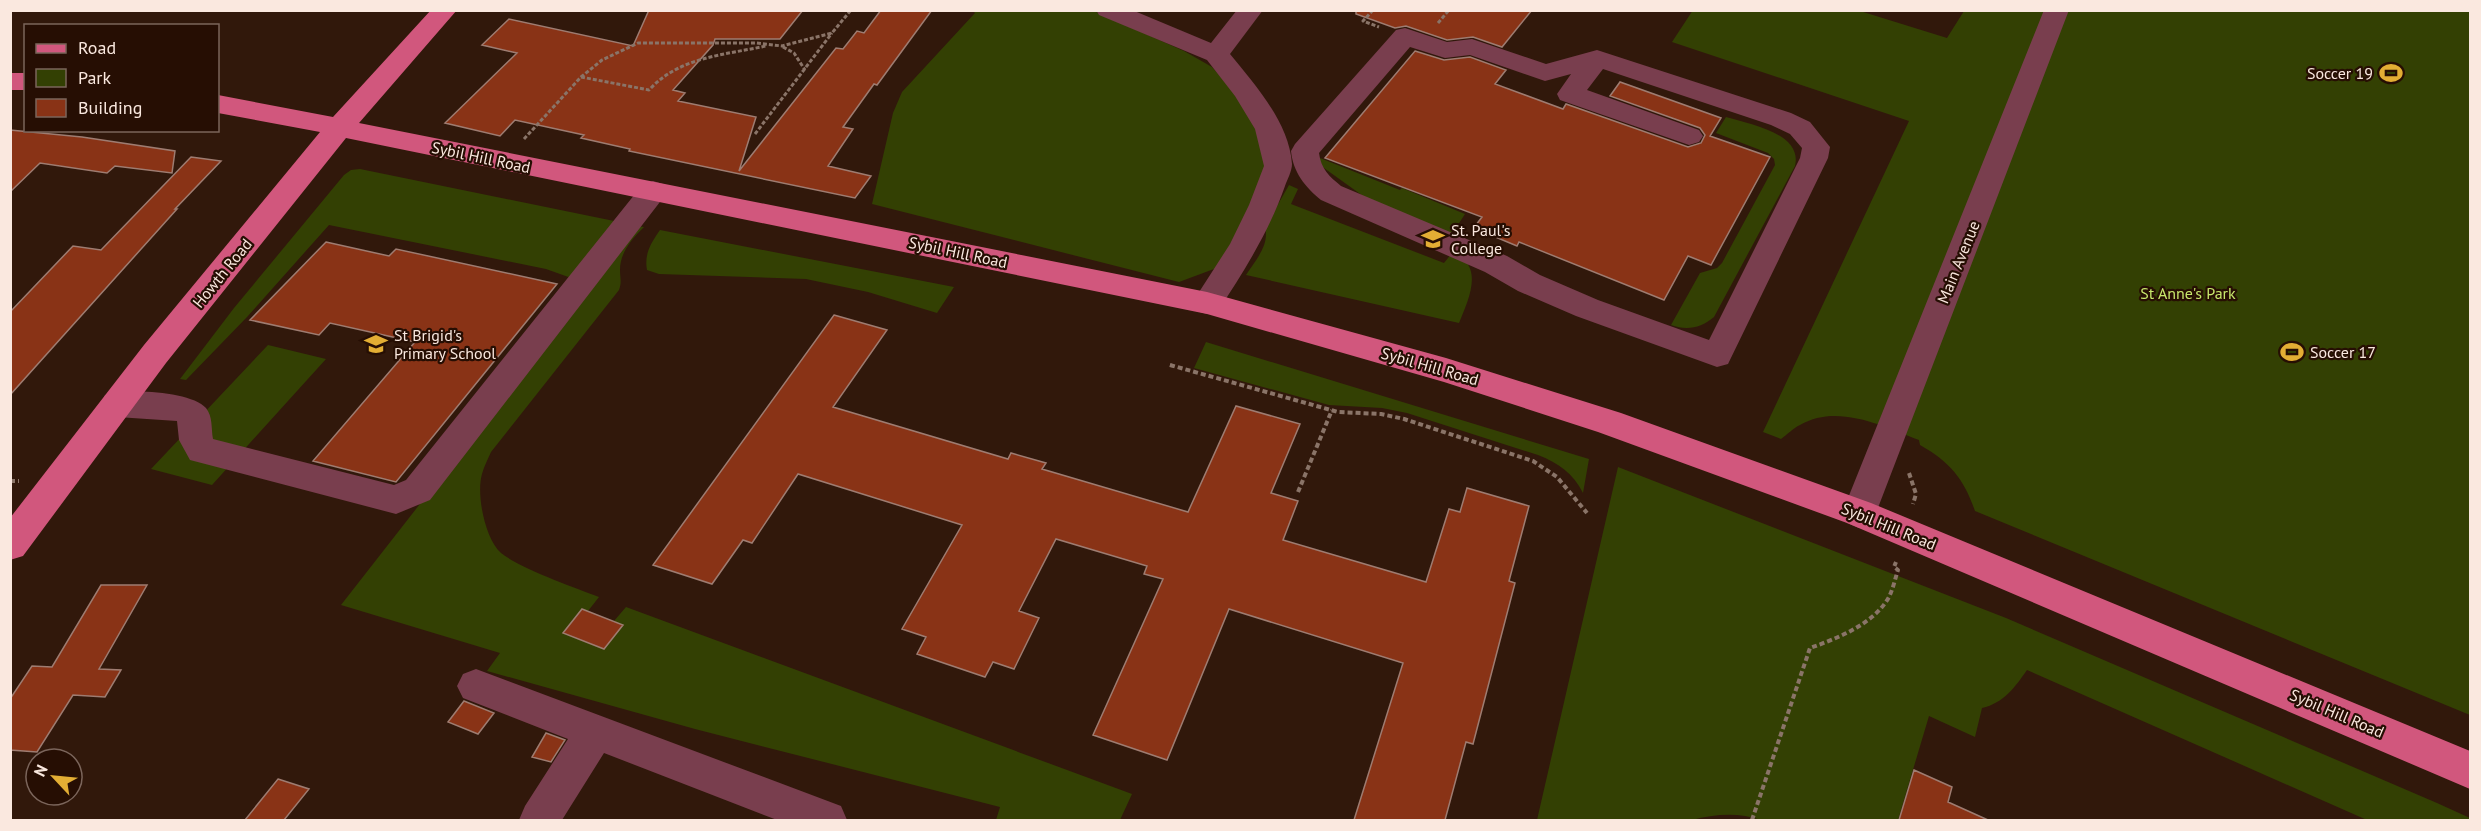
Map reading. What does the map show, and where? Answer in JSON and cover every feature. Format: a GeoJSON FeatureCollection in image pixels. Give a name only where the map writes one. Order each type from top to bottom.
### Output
{"type":"FeatureCollection","features":[{"type":"Feature","properties":{"kind":"main road","name":"Howth Road"},"geometry":{"type":"LineString","coordinates":[[10,545],[117,404],[339,128],[445,10]]}},
{"type":"Feature","properties":{"kind":"main road","name":"Sybil Hill Road"},"geometry":{"type":"LineString","coordinates":[[219,104],[1207,303],[1500,386],[1609,422],[1859,513],[2470,770]]}},
{"type":"Feature","properties":{"kind":"lane"},"geometry":{"type":"LineString","coordinates":[[1108,10],[1216,54],[1245,91],[1269,129],[1278,166],[1264,205],[1243,248],[1207,303]]}},
{"type":"Feature","properties":{"kind":"lane"},"geometry":{"type":"LineString","coordinates":[[1216,54],[1251,10]]}},
{"type":"Feature","properties":{"kind":"lane","name":"Main Avenue"},"geometry":{"type":"LineString","coordinates":[[1859,513],[2057,10]]}},
{"type":"Feature","properties":{"kind":"lane"},"geometry":{"type":"LineString","coordinates":[[1406,36],[1444,50],[1472,47],[1545,73],[1597,58],[1781,119],[1800,128],[1816,147],[1814,158],[1717,355],[1587,308],[1529,283],[1496,264],[1359,206],[1331,193],[1311,177],[1306,165],[1305,151],[1406,36]]}},
{"type":"Feature","properties":{"kind":"lane"},"geometry":{"type":"LineString","coordinates":[[1597,58],[1570,94],[1689,136]]}},
{"type":"Feature","properties":{"kind":"lane"},"geometry":{"type":"LineString","coordinates":[[117,404],[185,409],[195,418],[196,440],[202,450],[396,501],[418,490],[653,191]]}},
{"type":"Feature","properties":{"kind":"lane"},"geometry":{"type":"LineString","coordinates":[[476,687],[827,820]]}},
{"type":"Feature","properties":{"kind":"lane"},"geometry":{"type":"LineString","coordinates":[[539,820],[595,732]]}},
{"type":"Feature","properties":{"kind":"path"},"geometry":{"type":"LineString","coordinates":[[755,134],[851,10]]}},
{"type":"Feature","properties":{"kind":"path"},"geometry":{"type":"LineString","coordinates":[[504,163],[581,77],[602,60],[638,43],[756,43],[782,46],[832,33]]}},
{"type":"Feature","properties":{"kind":"path"},"geometry":{"type":"LineString","coordinates":[[581,77],[649,90],[662,76],[681,67],[770,45]]}},
{"type":"Feature","properties":{"kind":"path"},"geometry":{"type":"LineString","coordinates":[[782,46],[794,53],[805,70]]}},
{"type":"Feature","properties":{"kind":"path"},"geometry":{"type":"LineString","coordinates":[[1170,365],[1332,410],[1381,414],[1404,419],[1533,461],[1549,468],[1560,478],[1587,513]]}},
{"type":"Feature","properties":{"kind":"path"},"geometry":{"type":"LineString","coordinates":[[1298,492],[1332,410]]}},
{"type":"Feature","properties":{"kind":"path"},"geometry":{"type":"LineString","coordinates":[[1752,820],[1810,648],[1847,632],[1879,610],[1888,598],[1898,570],[1894,567],[1897,559]]}},
{"type":"Feature","properties":{"kind":"green space","name":"St Anne's Park"},"geometry":{"type":"Polygon","coordinates":[[[1693,10],[1860,11],[1947,38],[1964,11],[2470,11],[2470,715],[1975,511],[1955,472],[1940,458],[1920,445],[1919,440],[1875,423],[1844,416],[1814,419],[1797,426],[1781,439],[1763,432],[1909,121],[1672,42],[1693,10]]]}},
{"type":"Feature","properties":{"kind":"green space"},"geometry":{"type":"Polygon","coordinates":[[[973,11],[1094,11],[1184,51],[1212,67],[1237,95],[1258,129],[1266,163],[1256,197],[1222,266],[1179,282],[872,204],[893,113],[902,92],[975,13],[973,11]]]}},
{"type":"Feature","properties":{"kind":"green space"},"geometry":{"type":"Polygon","coordinates":[[[1726,117],[1760,127],[1783,138],[1791,145],[1795,155],[1795,166],[1714,317],[1694,327],[1677,327],[1671,325],[1700,273],[1717,268],[1722,263],[1775,165],[1774,159],[1768,153],[1716,133],[1726,117]]]}},
{"type":"Feature","properties":{"kind":"green space"},"geometry":{"type":"Polygon","coordinates":[[[1315,156],[1465,214],[1452,234],[1370,201],[1317,163],[1315,156]]]}},
{"type":"Feature","properties":{"kind":"green space"},"geometry":{"type":"Polygon","coordinates":[[[360,169],[619,222],[574,279],[546,269],[329,225],[247,317],[186,380],[180,379],[234,308],[344,175],[351,170],[360,169]]]}},
{"type":"Feature","properties":{"kind":"green space"},"geometry":{"type":"Polygon","coordinates":[[[1289,185],[1298,189],[1291,204],[1444,263],[1452,253],[1462,258],[1469,265],[1472,284],[1459,323],[1246,275],[1264,246],[1265,227],[1289,185]]]}},
{"type":"Feature","properties":{"kind":"green space"},"geometry":{"type":"Polygon","coordinates":[[[637,226],[644,227],[631,241],[622,257],[619,290],[491,452],[480,483],[481,504],[486,527],[490,538],[501,553],[534,571],[599,597],[588,611],[582,609],[563,633],[604,649],[622,625],[614,621],[626,607],[1132,794],[1120,820],[996,820],[1000,807],[695,729],[487,671],[500,653],[341,605],[637,226]]]}},
{"type":"Feature","properties":{"kind":"green space"},"geometry":{"type":"Polygon","coordinates":[[[660,230],[954,287],[937,313],[868,292],[806,279],[659,274],[647,270],[646,259],[660,230]]]}},
{"type":"Feature","properties":{"kind":"green space"},"geometry":{"type":"Polygon","coordinates":[[[1206,342],[1589,459],[1583,493],[1575,480],[1564,470],[1538,455],[1407,413],[1382,408],[1329,405],[1194,368],[1206,342]]]}},
{"type":"Feature","properties":{"kind":"green space"},"geometry":{"type":"Polygon","coordinates":[[[268,345],[326,359],[212,485],[151,469],[268,345]]]}},
{"type":"Feature","properties":{"kind":"green space"},"geometry":{"type":"Polygon","coordinates":[[[1618,467],[2006,618],[2437,803],[2470,820],[2367,820],[2027,670],[2003,698],[1982,708],[1975,737],[1929,716],[1898,820],[1761,820],[1726,815],[1692,820],[1537,820],[1618,467]]]}},
{"type":"Feature","properties":{"kind":"building"},"geometry":{"type":"Polygon","coordinates":[[[649,10],[803,10],[780,39],[715,39],[713,45],[673,90],[685,93],[678,101],[756,117],[739,171],[836,48],[843,49],[857,31],[864,33],[881,10],[932,10],[843,127],[853,129],[828,166],[871,176],[855,198],[629,151],[630,149],[581,138],[584,135],[515,120],[500,136],[445,123],[517,53],[482,45],[509,19],[633,46],[649,10]]]}},
{"type":"Feature","properties":{"kind":"building"},"geometry":{"type":"Polygon","coordinates":[[[1356,10],[1532,10],[1502,47],[1473,37],[1447,40],[1406,26],[1395,28],[1356,14],[1356,10]]]}},
{"type":"Feature","properties":{"kind":"building"},"geometry":{"type":"Polygon","coordinates":[[[1415,51],[1444,60],[1470,57],[1506,70],[1495,84],[1563,109],[1566,104],[1688,147],[1701,143],[1705,135],[1700,128],[1610,96],[1620,82],[1721,118],[1710,136],[1770,157],[1711,265],[1688,256],[1664,300],[1519,242],[1517,246],[1481,231],[1484,228],[1476,225],[1482,217],[1325,158],[1415,51]]]}},
{"type":"Feature","properties":{"kind":"building"},"geometry":{"type":"Polygon","coordinates":[[[10,130],[82,137],[175,151],[172,173],[115,166],[107,173],[40,163],[10,192],[10,130]]]}},
{"type":"Feature","properties":{"kind":"building"},"geometry":{"type":"Polygon","coordinates":[[[191,157],[221,161],[175,209],[177,209],[10,395],[10,312],[73,246],[101,250],[191,157]]]}},
{"type":"Feature","properties":{"kind":"building"},"geometry":{"type":"Polygon","coordinates":[[[326,242],[389,256],[396,249],[557,284],[396,482],[313,461],[415,342],[330,323],[319,335],[250,320],[326,242]]]}},
{"type":"Feature","properties":{"kind":"building"},"geometry":{"type":"Polygon","coordinates":[[[834,315],[887,330],[833,407],[1008,459],[1011,453],[1046,463],[1042,469],[1188,512],[1236,406],[1300,424],[1271,493],[1298,501],[1283,540],[1426,582],[1449,509],[1460,512],[1467,488],[1529,506],[1509,581],[1515,583],[1473,744],[1466,742],[1445,820],[1354,820],[1403,663],[1229,609],[1167,760],[1093,735],[1163,579],[1144,574],[1147,566],[1056,539],[1019,611],[1039,618],[1014,669],[993,662],[985,677],[917,654],[926,637],[902,629],[962,525],[798,474],[752,543],[743,540],[712,584],[653,565],[834,315]]]}},
{"type":"Feature","properties":{"kind":"building"},"geometry":{"type":"Polygon","coordinates":[[[101,585],[147,585],[99,669],[121,670],[105,697],[73,695],[40,747],[24,747],[24,751],[10,750],[10,699],[32,666],[52,667],[101,585]]]}},
{"type":"Feature","properties":{"kind":"building"},"geometry":{"type":"Polygon","coordinates":[[[582,609],[623,625],[604,649],[563,633],[582,609]]]}},
{"type":"Feature","properties":{"kind":"building"},"geometry":{"type":"Polygon","coordinates":[[[464,701],[494,713],[478,734],[448,722],[464,701]]]}},
{"type":"Feature","properties":{"kind":"building"},"geometry":{"type":"Polygon","coordinates":[[[546,733],[565,740],[551,762],[532,757],[546,733]]]}},
{"type":"Feature","properties":{"kind":"building"},"geometry":{"type":"Polygon","coordinates":[[[1914,770],[1952,787],[1948,802],[1988,820],[1899,820],[1914,770]]]}},
{"type":"Feature","properties":{"kind":"building"},"geometry":{"type":"Polygon","coordinates":[[[278,779],[309,789],[284,820],[245,820],[278,779]]]}},
{"type":"Feature","properties":{"kind":"place","name":"Soccer 19"},"geometry":{"type":"Point","coordinates":[2391,73]}},
{"type":"Feature","properties":{"kind":"place","name":"St. Paul's College"},"geometry":{"type":"Point","coordinates":[1433,239]}},
{"type":"Feature","properties":{"kind":"place","name":"St Brigid's Primary School"},"geometry":{"type":"Point","coordinates":[376,344]}},
{"type":"Feature","properties":{"kind":"place","name":"Soccer 17"},"geometry":{"type":"Point","coordinates":[2292,352]}}]}
